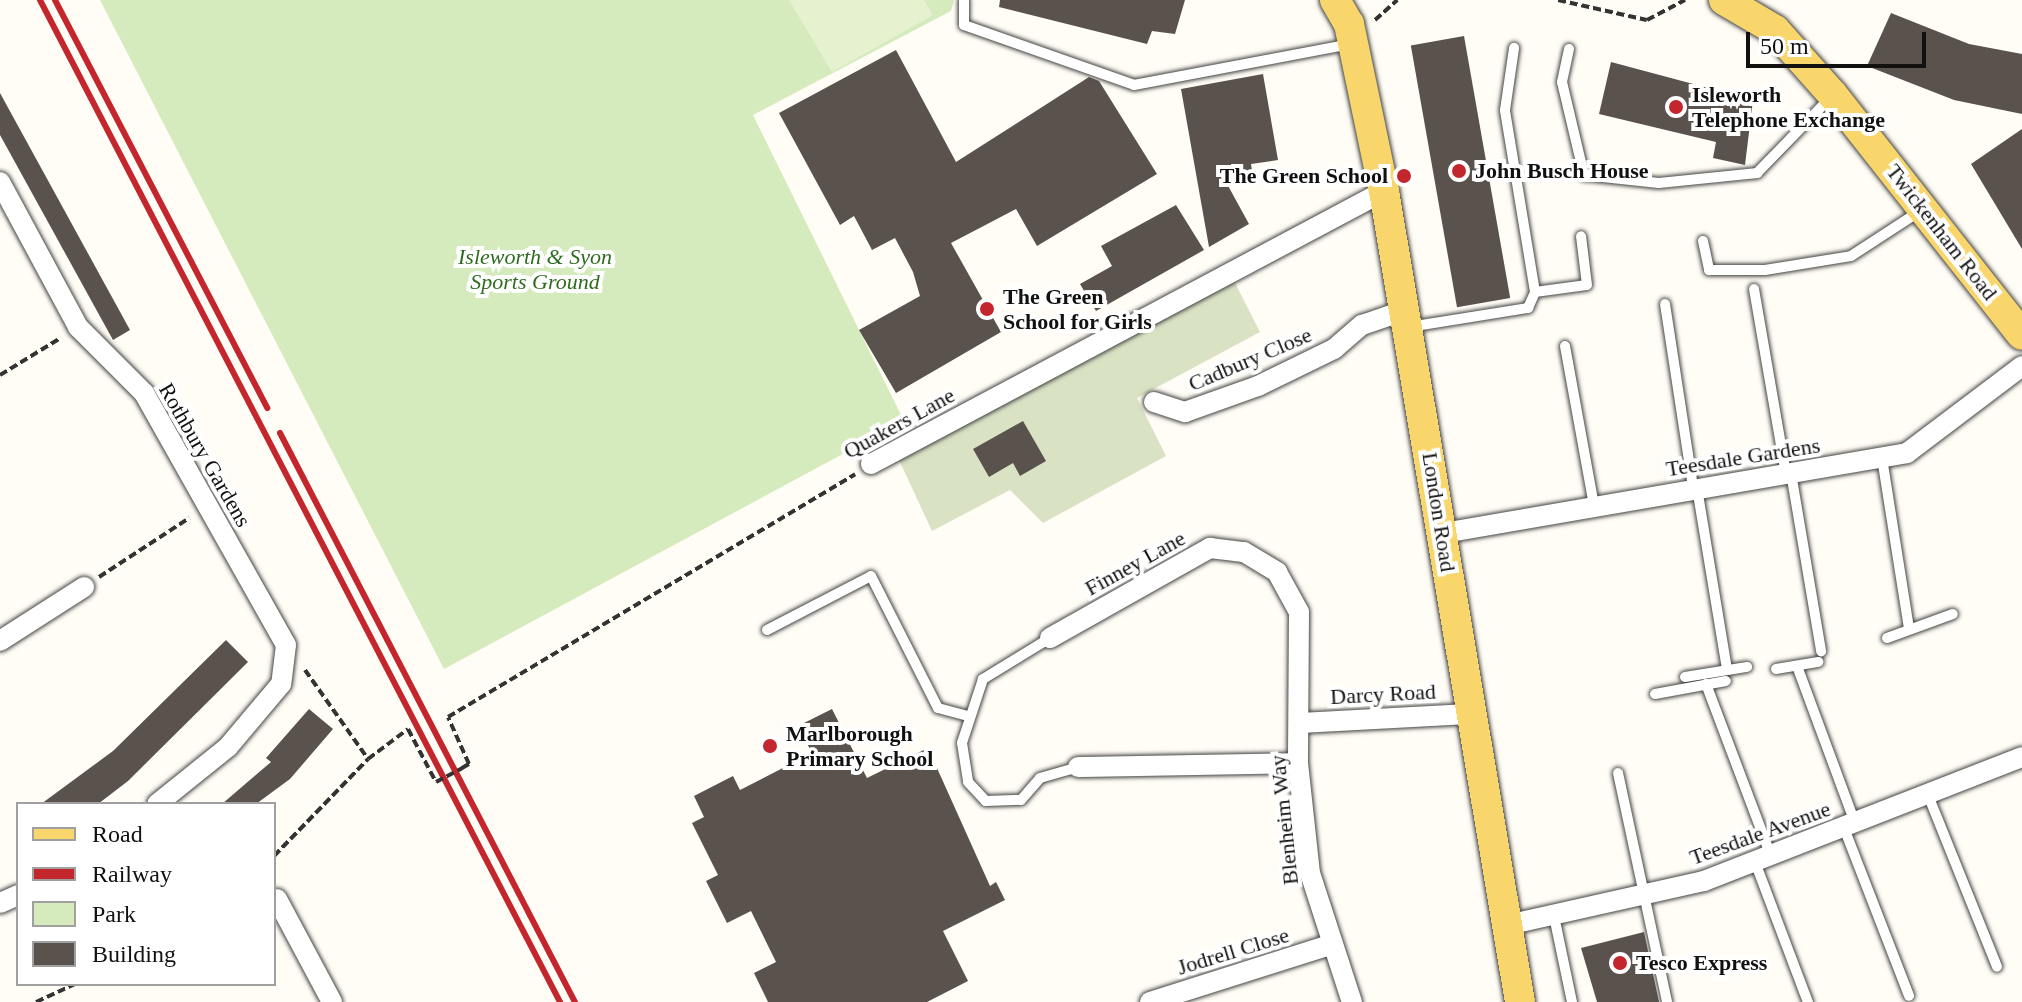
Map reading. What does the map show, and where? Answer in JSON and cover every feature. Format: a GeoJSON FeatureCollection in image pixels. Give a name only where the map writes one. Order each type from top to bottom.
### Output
{"type":"FeatureCollection","features":[{"type":"Feature","properties":{"kind":"main road","name":"Twickenham Road"},"geometry":{"type":"LineString","coordinates":[[1733,2],[1775,30],[1833,95],[2022,335]]}},
{"type":"Feature","properties":{"kind":"main road","name":"London Road"},"geometry":{"type":"LineString","coordinates":[[1352,19],[1444,533],[1468,714],[1520,1002]]}},
{"type":"Feature","properties":{"kind":"street","name":"Rothbury Gardens"},"geometry":{"type":"LineString","coordinates":[[0,182],[78,327],[144,393],[286,645],[285,675]]}},
{"type":"Feature","properties":{"kind":"street","name":"Quakers Lane"},"geometry":{"type":"LineString","coordinates":[[871,464],[1384,191]]}},
{"type":"Feature","properties":{"kind":"street","name":"Cadbury Close"},"geometry":{"type":"LineString","coordinates":[[1154,402],[1185,412],[1258,386],[1334,349],[1362,325],[1404,319]]}},
{"type":"Feature","properties":{"kind":"street","name":"Teesdale Gardens"},"geometry":{"type":"LineString","coordinates":[[1444,533],[1907,453],[2022,366]]}},
{"type":"Feature","properties":{"kind":"street","name":"Finney Lane"},"geometry":{"type":"LineString","coordinates":[[1050,638],[1210,548],[1244,552],[1277,572],[1299,612],[1301,723]]}},
{"type":"Feature","properties":{"kind":"street"},"geometry":{"type":"LineString","coordinates":[[0,641],[84,587]]}},
{"type":"Feature","properties":{"kind":"street"},"geometry":{"type":"LineString","coordinates":[[159,802],[228,747],[285,675]]}},
{"type":"Feature","properties":{"kind":"street","name":"Darcy Road"},"geometry":{"type":"LineString","coordinates":[[1301,723],[1468,714]]}},
{"type":"Feature","properties":{"kind":"street","name":"Blenheim Way"},"geometry":{"type":"LineString","coordinates":[[1301,723],[1298,763],[1310,873],[1330,945],[1352,1002]]}},
{"type":"Feature","properties":{"kind":"street","name":"Teesdale Avenue"},"geometry":{"type":"LineString","coordinates":[[1507,925],[1645,895],[1763,859],[2022,757]]}},
{"type":"Feature","properties":{"kind":"street"},"geometry":{"type":"LineString","coordinates":[[1078,767],[1298,763]]}},
{"type":"Feature","properties":{"kind":"street"},"geometry":{"type":"LineString","coordinates":[[277,899],[332,1002]]}},
{"type":"Feature","properties":{"kind":"street","name":"Jodrell Close"},"geometry":{"type":"LineString","coordinates":[[1150,1002],[1330,945]]}},
{"type":"Feature","properties":{"kind":"lane"},"geometry":{"type":"LineString","coordinates":[[964,0],[964,25],[1134,85],[1352,19]]}},
{"type":"Feature","properties":{"kind":"lane"},"geometry":{"type":"LineString","coordinates":[[1404,319],[1528,308],[1535,292],[1505,110],[1514,48]]}},
{"type":"Feature","properties":{"kind":"lane"},"geometry":{"type":"LineString","coordinates":[[1569,49],[1562,82],[1584,175],[1659,183],[1757,173],[1833,95]]}},
{"type":"Feature","properties":{"kind":"lane"},"geometry":{"type":"LineString","coordinates":[[1703,241],[1709,270],[1765,270],[1873,248],[1925,208]]}},
{"type":"Feature","properties":{"kind":"lane"},"geometry":{"type":"LineString","coordinates":[[1535,292],[1587,285],[1581,236]]}},
{"type":"Feature","properties":{"kind":"lane"},"geometry":{"type":"LineString","coordinates":[[1754,289],[1820,656],[1797,666],[1776,669]]}},
{"type":"Feature","properties":{"kind":"lane"},"geometry":{"type":"LineString","coordinates":[[1665,304],[1727,676]]}},
{"type":"Feature","properties":{"kind":"lane"},"geometry":{"type":"LineString","coordinates":[[1565,346],[1594,505]]}},
{"type":"Feature","properties":{"kind":"lane"},"geometry":{"type":"LineString","coordinates":[[1882,458],[1909,628]]}},
{"type":"Feature","properties":{"kind":"lane"},"geometry":{"type":"LineString","coordinates":[[767,630],[871,576],[938,708],[967,716]]}},
{"type":"Feature","properties":{"kind":"lane"},"geometry":{"type":"LineString","coordinates":[[1887,638],[1953,614]]}},
{"type":"Feature","properties":{"kind":"lane"},"geometry":{"type":"LineString","coordinates":[[1050,638],[983,679],[967,716],[968,782],[986,801],[1021,800],[1040,778],[1078,767]]}},
{"type":"Feature","properties":{"kind":"lane"},"geometry":{"type":"LineString","coordinates":[[1797,666],[1909,996]]}},
{"type":"Feature","properties":{"kind":"lane"},"geometry":{"type":"LineString","coordinates":[[1655,694],[1706,684],[1747,667]]}},
{"type":"Feature","properties":{"kind":"lane"},"geometry":{"type":"LineString","coordinates":[[1685,677],[1727,676]]}},
{"type":"Feature","properties":{"kind":"lane"},"geometry":{"type":"LineString","coordinates":[[1706,684],[1808,1002]]}},
{"type":"Feature","properties":{"kind":"lane"},"geometry":{"type":"LineString","coordinates":[[1618,773],[1667,1002]]}},
{"type":"Feature","properties":{"kind":"lane"},"geometry":{"type":"LineString","coordinates":[[1928,795],[1997,967]]}},
{"type":"Feature","properties":{"kind":"lane"},"geometry":{"type":"LineString","coordinates":[[1554,916],[1572,1002]]}},
{"type":"Feature","properties":{"kind":"path"},"geometry":{"type":"LineString","coordinates":[[1352,19],[1397,0]]}},
{"type":"Feature","properties":{"kind":"path"},"geometry":{"type":"LineString","coordinates":[[1558,0],[1647,20],[1685,0]]}},
{"type":"Feature","properties":{"kind":"path"},"geometry":{"type":"LineString","coordinates":[[0,375],[78,327]]}},
{"type":"Feature","properties":{"kind":"path","name":"Quakers Lane"},"geometry":{"type":"LineString","coordinates":[[368,759],[408,729],[436,782],[469,764],[448,717],[871,464]]}},
{"type":"Feature","properties":{"kind":"path"},"geometry":{"type":"LineString","coordinates":[[84,587],[207,507]]}},
{"type":"Feature","properties":{"kind":"path"},"geometry":{"type":"LineString","coordinates":[[276,854],[368,759],[308,670],[285,675]]}},
{"type":"Feature","properties":{"kind":"path"},"geometry":{"type":"LineString","coordinates":[[36,1002],[71,986]]}},
{"type":"Feature","properties":{"kind":"green space","name":"Isleworth & Syon Sports Ground"},"geometry":{"type":"Polygon","coordinates":[[[100,0],[954,0],[951,11],[753,115],[904,421],[444,669],[100,0]]]}},
{"type":"Feature","properties":{"kind":"green space"},"geometry":{"type":"Polygon","coordinates":[[[789,0],[924,0],[933,15],[832,72],[789,0]]]}},
{"type":"Feature","properties":{"kind":"green space"},"geometry":{"type":"Polygon","coordinates":[[[1234,281],[1260,332],[1137,398],[1166,456],[1043,523],[1010,490],[932,531],[899,460],[1234,281]]]}},
{"type":"Feature","properties":{"kind":"building"},"geometry":{"type":"Polygon","coordinates":[[[1000,0],[1185,0],[1175,34],[1152,31],[1147,44],[999,7],[1000,0]]]}},
{"type":"Feature","properties":{"kind":"building"},"geometry":{"type":"Polygon","coordinates":[[[1891,13],[1969,44],[2022,54],[2022,114],[1954,100],[1867,66],[1891,13]]]}},
{"type":"Feature","properties":{"kind":"building","name":"John Busch House"},"geometry":{"type":"Polygon","coordinates":[[[1464,36],[1510,298],[1457,307],[1411,45],[1464,36]]]}},
{"type":"Feature","properties":{"kind":"building"},"geometry":{"type":"Polygon","coordinates":[[[896,50],[956,162],[1089,77],[1099,81],[1157,174],[1037,246],[1016,209],[951,243],[1001,332],[896,393],[859,330],[920,296],[913,272],[895,238],[872,250],[854,216],[840,225],[779,113],[896,50]]]}},
{"type":"Feature","properties":{"kind":"building","name":"Isleworth Telephone Exchange"},"geometry":{"type":"Polygon","coordinates":[[[1611,62],[1753,100],[1745,165],[1713,158],[1716,142],[1599,114],[1611,62]]]}},
{"type":"Feature","properties":{"kind":"building"},"geometry":{"type":"Polygon","coordinates":[[[1263,74],[1278,160],[1251,164],[1253,177],[1226,182],[1249,224],[1209,247],[1181,89],[1263,74]]]}},
{"type":"Feature","properties":{"kind":"building"},"geometry":{"type":"Polygon","coordinates":[[[0,93],[130,330],[113,340],[0,135],[0,93]]]}},
{"type":"Feature","properties":{"kind":"building"},"geometry":{"type":"Polygon","coordinates":[[[2022,129],[2022,249],[1971,164],[2022,129]]]}},
{"type":"Feature","properties":{"kind":"building"},"geometry":{"type":"Polygon","coordinates":[[[1176,205],[1204,250],[1096,311],[1080,284],[1112,266],[1101,246],[1176,205]]]}},
{"type":"Feature","properties":{"kind":"building"},"geometry":{"type":"Polygon","coordinates":[[[1023,421],[1046,461],[1020,476],[1013,463],[989,477],[973,449],[1023,421]]]}},
{"type":"Feature","properties":{"kind":"building"},"geometry":{"type":"Polygon","coordinates":[[[226,640],[248,662],[128,781],[101,802],[44,802],[113,751],[226,640]]]}},
{"type":"Feature","properties":{"kind":"building"},"geometry":{"type":"Polygon","coordinates":[[[309,709],[333,729],[290,779],[259,802],[224,802],[271,762],[266,758],[309,709]]]}},
{"type":"Feature","properties":{"kind":"building"},"geometry":{"type":"Polygon","coordinates":[[[832,709],[867,778],[928,748],[990,886],[996,882],[1005,900],[943,931],[968,981],[927,1002],[768,1002],[754,973],[776,962],[751,911],[727,923],[706,881],[718,875],[692,823],[704,817],[694,796],[733,776],[740,790],[812,753],[798,726],[832,709]]]}},
{"type":"Feature","properties":{"kind":"building","name":"Tesco Express"},"geometry":{"type":"Polygon","coordinates":[[[1644,932],[1659,1002],[1597,1002],[1581,948],[1644,932]]]}},
{"type":"Feature","properties":{"kind":"railway"},"geometry":{"type":"LineString","coordinates":[[40,0],[560,1002]]}},
{"type":"Feature","properties":{"kind":"railway"},"geometry":{"type":"LineString","coordinates":[[55,0],[267,408]]}},
{"type":"Feature","properties":{"kind":"railway"},"geometry":{"type":"LineString","coordinates":[[280,433],[575,1002]]}},
{"type":"Feature","properties":{"kind":"place","name":"Isleworth Telephone Exchange"},"geometry":{"type":"Point","coordinates":[1676,107]}},
{"type":"Feature","properties":{"kind":"place","name":"John Busch House"},"geometry":{"type":"Point","coordinates":[1459,171]}},
{"type":"Feature","properties":{"kind":"place","name":"The Green School"},"geometry":{"type":"Point","coordinates":[1404,176]}},
{"type":"Feature","properties":{"kind":"place","name":"The Green School for Girls"},"geometry":{"type":"Point","coordinates":[987,309]}},
{"type":"Feature","properties":{"kind":"place","name":"Marlborough Primary School"},"geometry":{"type":"Point","coordinates":[770,746]}},
{"type":"Feature","properties":{"kind":"place","name":"Tesco Express"},"geometry":{"type":"Point","coordinates":[1620,963]}}]}
